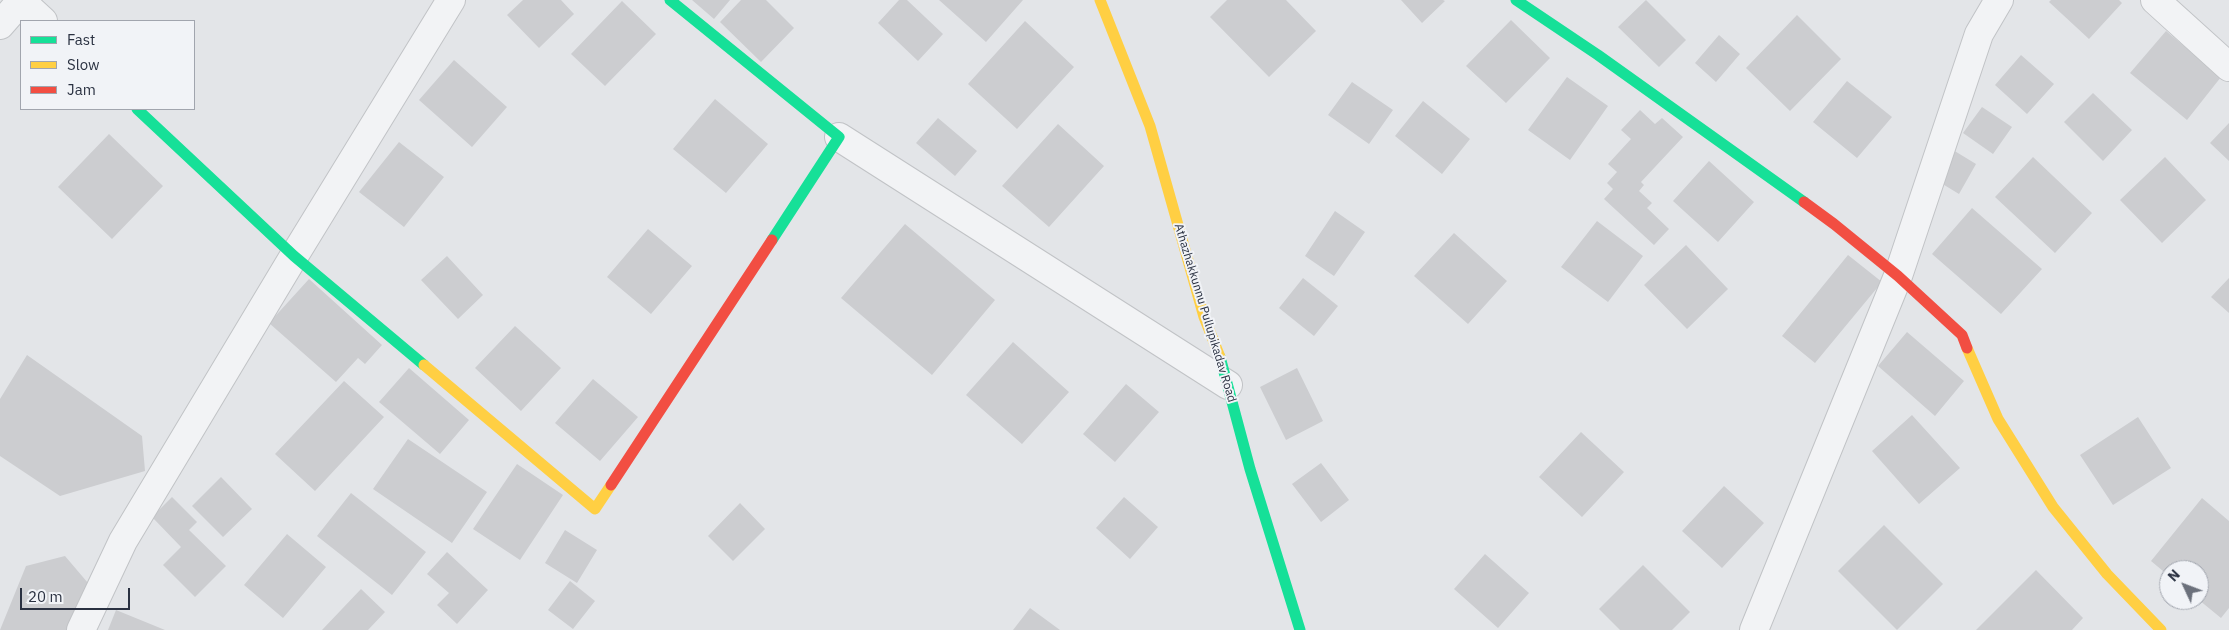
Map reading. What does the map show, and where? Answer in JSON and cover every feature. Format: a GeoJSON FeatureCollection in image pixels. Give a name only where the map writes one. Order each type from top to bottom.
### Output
{"type":"FeatureCollection","features":[{"type":"Feature","properties":{"kind":"street"},"geometry":{"type":"LineString","coordinates":[[0,25],[21,0],[42,20]]}},
{"type":"Feature","properties":{"kind":"street"},"geometry":{"type":"LineString","coordinates":[[81,630],[123,542],[294,256],[451,0]]}},
{"type":"Feature","properties":{"kind":"street"},"geometry":{"type":"LineString","coordinates":[[670,0],[839,138],[1228,385]]}},
{"type":"Feature","properties":{"kind":"street","name":"Athazhakkunnu Pullupikadav Road"},"geometry":{"type":"LineString","coordinates":[[1100,0],[1150,126],[1204,317],[1224,368],[1250,469],[1300,630]]}},
{"type":"Feature","properties":{"kind":"street"},"geometry":{"type":"LineString","coordinates":[[1516,0],[1598,55],[1826,218],[1898,276],[1962,335],[1998,419],[2053,507],[2107,574],[2161,630]]}},
{"type":"Feature","properties":{"kind":"street"},"geometry":{"type":"LineString","coordinates":[[1754,630],[1898,276],[1979,34],[1999,0]]}},
{"type":"Feature","properties":{"kind":"street"},"geometry":{"type":"LineString","coordinates":[[2155,0],[2229,67]]}},
{"type":"Feature","properties":{"kind":"street"},"geometry":{"type":"LineString","coordinates":[[137,110],[294,256],[596,508],[839,138]]}},
{"type":"Feature","properties":{"kind":"building"},"geometry":{"type":"Polygon","coordinates":[[[523,0],[561,0],[574,14],[539,48],[507,15],[523,0]]]}},
{"type":"Feature","properties":{"kind":"building"},"geometry":{"type":"Polygon","coordinates":[[[692,0],[730,0],[714,19],[692,0]]]}},
{"type":"Feature","properties":{"kind":"building"},"geometry":{"type":"Polygon","coordinates":[[[741,0],[766,0],[794,28],[761,62],[720,22],[741,0]]]}},
{"type":"Feature","properties":{"kind":"building"},"geometry":{"type":"Polygon","coordinates":[[[899,0],[907,0],[943,34],[918,61],[878,23],[899,0]]]}},
{"type":"Feature","properties":{"kind":"building"},"geometry":{"type":"Polygon","coordinates":[[[939,0],[1023,0],[986,42],[939,0]]]}},
{"type":"Feature","properties":{"kind":"building"},"geometry":{"type":"Polygon","coordinates":[[[1227,0],[1286,0],[1316,31],[1269,77],[1210,17],[1227,0]]]}},
{"type":"Feature","properties":{"kind":"building"},"geometry":{"type":"Polygon","coordinates":[[[1401,0],[1443,0],[1445,1],[1422,23],[1401,0]]]}},
{"type":"Feature","properties":{"kind":"building"},"geometry":{"type":"Polygon","coordinates":[[[1646,0],[1686,40],[1659,67],[1618,27],[1646,0]]]}},
{"type":"Feature","properties":{"kind":"building"},"geometry":{"type":"Polygon","coordinates":[[[2051,0],[2119,0],[2122,3],[2089,39],[2049,2],[2051,0]]]}},
{"type":"Feature","properties":{"kind":"building"},"geometry":{"type":"Polygon","coordinates":[[[622,1],[656,34],[605,86],[571,54],[622,1]]]}},
{"type":"Feature","properties":{"kind":"building"},"geometry":{"type":"Polygon","coordinates":[[[1797,15],[1841,59],[1790,111],[1746,68],[1797,15]]]}},
{"type":"Feature","properties":{"kind":"building"},"geometry":{"type":"Polygon","coordinates":[[[1511,20],[1550,58],[1506,103],[1466,66],[1511,20]]]}},
{"type":"Feature","properties":{"kind":"building"},"geometry":{"type":"Polygon","coordinates":[[[1025,21],[1074,67],[1017,129],[968,84],[1025,21]]]}},
{"type":"Feature","properties":{"kind":"building"},"geometry":{"type":"Polygon","coordinates":[[[2166,31],[2221,77],[2187,120],[2130,73],[2166,31]]]}},
{"type":"Feature","properties":{"kind":"building"},"geometry":{"type":"Polygon","coordinates":[[[1719,35],[1740,54],[1716,82],[1695,63],[1719,35]]]}},
{"type":"Feature","properties":{"kind":"building"},"geometry":{"type":"Polygon","coordinates":[[[2021,55],[2054,84],[2027,114],[1995,85],[2021,55]]]}},
{"type":"Feature","properties":{"kind":"building"},"geometry":{"type":"Polygon","coordinates":[[[454,60],[507,107],[472,147],[419,100],[454,60]]]}},
{"type":"Feature","properties":{"kind":"building"},"geometry":{"type":"Polygon","coordinates":[[[1567,77],[1608,106],[1570,160],[1528,130],[1567,77]]]}},
{"type":"Feature","properties":{"kind":"building"},"geometry":{"type":"Polygon","coordinates":[[[1847,81],[1892,117],[1857,158],[1813,122],[1847,81]]]}},
{"type":"Feature","properties":{"kind":"building"},"geometry":{"type":"Polygon","coordinates":[[[1352,82],[1393,110],[1369,144],[1328,115],[1352,82]]]}},
{"type":"Feature","properties":{"kind":"building"},"geometry":{"type":"Polygon","coordinates":[[[2093,93],[2132,130],[2103,161],[2064,122],[2093,93]]]}},
{"type":"Feature","properties":{"kind":"building"},"geometry":{"type":"Polygon","coordinates":[[[715,99],[768,144],[726,193],[673,149],[715,99]]]}},
{"type":"Feature","properties":{"kind":"building"},"geometry":{"type":"Polygon","coordinates":[[[1423,101],[1470,139],[1442,174],[1395,136],[1423,101]]]}},
{"type":"Feature","properties":{"kind":"building"},"geometry":{"type":"Polygon","coordinates":[[[1982,107],[2012,127],[1993,154],[1963,133],[1982,107]]]}},
{"type":"Feature","properties":{"kind":"building"},"geometry":{"type":"Polygon","coordinates":[[[1640,110],[1655,124],[1662,118],[1683,137],[1641,182],[1644,185],[1639,191],[1652,203],[1647,208],[1669,229],[1654,245],[1604,199],[1613,189],[1607,183],[1617,172],[1608,164],[1631,139],[1621,130],[1640,110]]]}},
{"type":"Feature","properties":{"kind":"building"},"geometry":{"type":"Polygon","coordinates":[[[938,118],[977,151],[955,176],[916,143],[938,118]]]}},
{"type":"Feature","properties":{"kind":"building"},"geometry":{"type":"Polygon","coordinates":[[[2229,123],[2229,161],[2210,143],[2229,123]]]}},
{"type":"Feature","properties":{"kind":"building"},"geometry":{"type":"Polygon","coordinates":[[[1058,124],[1104,166],[1049,227],[1002,186],[1058,124]]]}},
{"type":"Feature","properties":{"kind":"building"},"geometry":{"type":"Polygon","coordinates":[[[109,134],[163,186],[112,239],[58,187],[109,134]]]}},
{"type":"Feature","properties":{"kind":"building"},"geometry":{"type":"Polygon","coordinates":[[[399,142],[444,177],[404,227],[359,192],[399,142]]]}},
{"type":"Feature","properties":{"kind":"building"},"geometry":{"type":"Polygon","coordinates":[[[1953,150],[1976,164],[1959,194],[1936,180],[1953,150]]]}},
{"type":"Feature","properties":{"kind":"building"},"geometry":{"type":"Polygon","coordinates":[[[2033,157],[2092,213],[2055,253],[1995,197],[2033,157]]]}},
{"type":"Feature","properties":{"kind":"building"},"geometry":{"type":"Polygon","coordinates":[[[2165,157],[2206,200],[2162,243],[2120,200],[2165,157]]]}},
{"type":"Feature","properties":{"kind":"building"},"geometry":{"type":"Polygon","coordinates":[[[1709,161],[1754,202],[1718,242],[1673,201],[1709,161]]]}},
{"type":"Feature","properties":{"kind":"building"},"geometry":{"type":"Polygon","coordinates":[[[1972,208],[2042,269],[2001,314],[1932,254],[1972,208]]]}},
{"type":"Feature","properties":{"kind":"building"},"geometry":{"type":"Polygon","coordinates":[[[1335,211],[1365,232],[1334,276],[1305,256],[1335,211]]]}},
{"type":"Feature","properties":{"kind":"building"},"geometry":{"type":"Polygon","coordinates":[[[1597,221],[1643,256],[1608,302],[1561,267],[1597,221]]]}},
{"type":"Feature","properties":{"kind":"building"},"geometry":{"type":"Polygon","coordinates":[[[905,224],[995,300],[932,375],[841,298],[905,224]]]}},
{"type":"Feature","properties":{"kind":"building"},"geometry":{"type":"Polygon","coordinates":[[[648,229],[692,266],[651,314],[607,277],[648,229]]]}},
{"type":"Feature","properties":{"kind":"building"},"geometry":{"type":"Polygon","coordinates":[[[1454,233],[1507,281],[1468,324],[1414,276],[1454,233]]]}},
{"type":"Feature","properties":{"kind":"building"},"geometry":{"type":"Polygon","coordinates":[[[1686,245],[1728,289],[1687,329],[1644,285],[1686,245]]]}},
{"type":"Feature","properties":{"kind":"building"},"geometry":{"type":"Polygon","coordinates":[[[1848,255],[1882,282],[1815,363],[1782,336],[1848,255]]]}},
{"type":"Feature","properties":{"kind":"building"},"geometry":{"type":"Polygon","coordinates":[[[447,256],[483,295],[458,319],[421,280],[447,256]]]}},
{"type":"Feature","properties":{"kind":"building"},"geometry":{"type":"Polygon","coordinates":[[[1303,278],[1338,306],[1314,336],[1279,308],[1303,278]]]}},
{"type":"Feature","properties":{"kind":"building"},"geometry":{"type":"Polygon","coordinates":[[[2229,278],[2229,313],[2211,297],[2229,278]]]}},
{"type":"Feature","properties":{"kind":"building"},"geometry":{"type":"Polygon","coordinates":[[[309,279],[382,345],[365,364],[358,358],[336,382],[269,323],[309,279]]]}},
{"type":"Feature","properties":{"kind":"building"},"geometry":{"type":"Polygon","coordinates":[[[515,326],[561,368],[521,411],[475,368],[515,326]]]}},
{"type":"Feature","properties":{"kind":"building"},"geometry":{"type":"Polygon","coordinates":[[[1907,332],[1964,381],[1935,416],[1878,366],[1907,332]]]}},
{"type":"Feature","properties":{"kind":"building"},"geometry":{"type":"Polygon","coordinates":[[[1013,342],[1069,392],[1022,444],[966,395],[1013,342]]]}},
{"type":"Feature","properties":{"kind":"building"},"geometry":{"type":"Polygon","coordinates":[[[27,355],[142,436],[145,471],[60,496],[0,456],[0,399],[27,355]]]}},
{"type":"Feature","properties":{"kind":"building"},"geometry":{"type":"Polygon","coordinates":[[[409,368],[469,420],[440,454],[379,402],[409,368]]]}},
{"type":"Feature","properties":{"kind":"building"},"geometry":{"type":"Polygon","coordinates":[[[1297,368],[1323,421],[1286,440],[1260,387],[1297,368]]]}},
{"type":"Feature","properties":{"kind":"building"},"geometry":{"type":"Polygon","coordinates":[[[593,379],[638,417],[600,461],[555,423],[593,379]]]}},
{"type":"Feature","properties":{"kind":"building"},"geometry":{"type":"Polygon","coordinates":[[[344,381],[384,417],[315,491],[275,454],[344,381]]]}},
{"type":"Feature","properties":{"kind":"building"},"geometry":{"type":"Polygon","coordinates":[[[1126,384],[1159,412],[1115,462],[1083,434],[1126,384]]]}},
{"type":"Feature","properties":{"kind":"building"},"geometry":{"type":"Polygon","coordinates":[[[1912,415],[1960,468],[1919,504],[1872,451],[1912,415]]]}},
{"type":"Feature","properties":{"kind":"building"},"geometry":{"type":"Polygon","coordinates":[[[2138,417],[2171,468],[2113,505],[2080,455],[2138,417]]]}},
{"type":"Feature","properties":{"kind":"building"},"geometry":{"type":"Polygon","coordinates":[[[1581,432],[1624,472],[1582,517],[1539,477],[1581,432]]]}},
{"type":"Feature","properties":{"kind":"building"},"geometry":{"type":"Polygon","coordinates":[[[408,439],[487,492],[452,543],[373,489],[408,439]]]}},
{"type":"Feature","properties":{"kind":"building"},"geometry":{"type":"Polygon","coordinates":[[[1321,463],[1349,500],[1321,522],[1292,484],[1321,463]]]}},
{"type":"Feature","properties":{"kind":"building"},"geometry":{"type":"Polygon","coordinates":[[[517,464],[563,495],[520,560],[473,529],[517,464]]]}},
{"type":"Feature","properties":{"kind":"building"},"geometry":{"type":"Polygon","coordinates":[[[221,477],[252,509],[223,537],[192,506],[221,477]]]}},
{"type":"Feature","properties":{"kind":"building"},"geometry":{"type":"Polygon","coordinates":[[[1724,486],[1764,523],[1722,568],[1682,531],[1724,486]]]}},
{"type":"Feature","properties":{"kind":"building"},"geometry":{"type":"Polygon","coordinates":[[[351,493],[426,552],[392,595],[317,536],[351,493]]]}},
{"type":"Feature","properties":{"kind":"building"},"geometry":{"type":"Polygon","coordinates":[[[172,497],[197,522],[189,530],[226,566],[195,597],[163,565],[181,547],[152,517],[172,497]]]}},
{"type":"Feature","properties":{"kind":"building"},"geometry":{"type":"Polygon","coordinates":[[[1124,497],[1158,527],[1130,559],[1096,528],[1124,497]]]}},
{"type":"Feature","properties":{"kind":"building"},"geometry":{"type":"Polygon","coordinates":[[[2202,498],[2229,521],[2229,608],[2221,618],[2209,608],[2209,560],[2159,560],[2159,568],[2151,561],[2202,498]]]}},
{"type":"Feature","properties":{"kind":"building"},"geometry":{"type":"Polygon","coordinates":[[[740,503],[765,529],[733,561],[708,536],[740,503]]]}},
{"type":"Feature","properties":{"kind":"building"},"geometry":{"type":"Polygon","coordinates":[[[1884,525],[1943,584],[1897,630],[1838,571],[1884,525]]]}},
{"type":"Feature","properties":{"kind":"building"},"geometry":{"type":"Polygon","coordinates":[[[565,530],[597,550],[577,583],[545,563],[565,530]]]}},
{"type":"Feature","properties":{"kind":"building"},"geometry":{"type":"Polygon","coordinates":[[[287,534],[326,567],[283,618],[244,585],[287,534]]]}},
{"type":"Feature","properties":{"kind":"building"},"geometry":{"type":"Polygon","coordinates":[[[447,552],[488,590],[457,624],[437,605],[449,593],[427,574],[447,552]]]}},
{"type":"Feature","properties":{"kind":"building"},"geometry":{"type":"Polygon","coordinates":[[[1485,554],[1529,593],[1498,628],[1454,589],[1485,554]]]}},
{"type":"Feature","properties":{"kind":"building"},"geometry":{"type":"Polygon","coordinates":[[[65,556],[88,583],[66,630],[0,630],[26,566],[65,556]]]}},
{"type":"Feature","properties":{"kind":"building"},"geometry":{"type":"Polygon","coordinates":[[[1643,565],[1690,612],[1672,630],[1620,630],[1599,609],[1643,565]]]}},
{"type":"Feature","properties":{"kind":"building"},"geometry":{"type":"Polygon","coordinates":[[[2036,570],[2083,618],[2072,630],[1976,630],[2036,570]]]}},
{"type":"Feature","properties":{"kind":"building"},"geometry":{"type":"Polygon","coordinates":[[[570,581],[595,601],[573,629],[548,610],[570,581]]]}},
{"type":"Feature","properties":{"kind":"building"},"geometry":{"type":"Polygon","coordinates":[[[361,589],[385,612],[368,630],[322,630],[361,589]]]}},
{"type":"Feature","properties":{"kind":"building"},"geometry":{"type":"Polygon","coordinates":[[[1030,608],[1060,630],[1013,630],[1030,608]]]}},
{"type":"Feature","properties":{"kind":"building"},"geometry":{"type":"Polygon","coordinates":[[[116,610],[165,630],[108,630],[116,610]]]}},
{"type":"Feature","properties":{"kind":"traffic: fast"},"geometry":{"type":"LineString","coordinates":[[670,0],[839,137],[772,240]]}},
{"type":"Feature","properties":{"kind":"traffic: fast"},"geometry":{"type":"LineString","coordinates":[[1516,0],[1598,55],[1804,202]]}},
{"type":"Feature","properties":{"kind":"traffic: fast"},"geometry":{"type":"LineString","coordinates":[[138,110],[294,256],[424,365]]}},
{"type":"Feature","properties":{"kind":"traffic: fast"},"geometry":{"type":"LineString","coordinates":[[1220,357],[1250,469],[1300,630]]}},
{"type":"Feature","properties":{"kind":"traffic: slow"},"geometry":{"type":"LineString","coordinates":[[1100,0],[1150,126],[1204,317],[1220,357]]}},
{"type":"Feature","properties":{"kind":"traffic: slow"},"geometry":{"type":"LineString","coordinates":[[1967,348],[1998,419],[2053,507],[2107,574],[2161,630]]}},
{"type":"Feature","properties":{"kind":"traffic: slow"},"geometry":{"type":"LineString","coordinates":[[424,365],[595,509],[611,485]]}},
{"type":"Feature","properties":{"kind":"traffic: jam"},"geometry":{"type":"LineString","coordinates":[[1804,202],[1898,276],[1962,335],[1967,348]]}},
{"type":"Feature","properties":{"kind":"traffic: jam"},"geometry":{"type":"LineString","coordinates":[[611,485],[772,240]]}}]}
